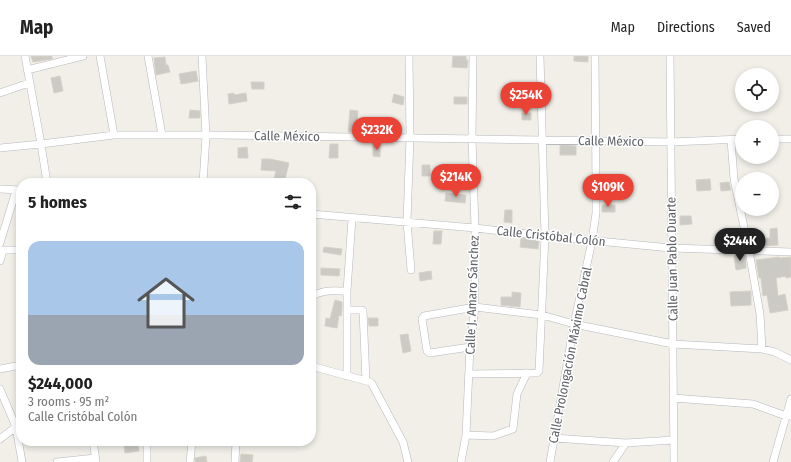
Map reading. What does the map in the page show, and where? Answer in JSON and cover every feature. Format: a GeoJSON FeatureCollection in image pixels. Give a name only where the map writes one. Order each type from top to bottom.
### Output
{"type":"FeatureCollection","features":[{"type":"Feature","properties":{"kind":"street"},"geometry":{"type":"LineString","coordinates":[[25,56],[46,178]]}},
{"type":"Feature","properties":{"kind":"street"},"geometry":{"type":"LineString","coordinates":[[27,70],[83,56]]}},
{"type":"Feature","properties":{"kind":"street"},"geometry":{"type":"LineString","coordinates":[[100,56],[114,135]]}},
{"type":"Feature","properties":{"kind":"street"},"geometry":{"type":"LineString","coordinates":[[148,56],[162,135]]}},
{"type":"Feature","properties":{"kind":"street"},"geometry":{"type":"LineString","coordinates":[[202,56],[206,136],[203,178]]}},
{"type":"Feature","properties":{"kind":"street"},"geometry":{"type":"LineString","coordinates":[[408,56],[410,138],[407,222],[411,270]]}},
{"type":"Feature","properties":{"kind":"street","name":"Calle J. Amaro Sánchez"},"geometry":{"type":"LineString","coordinates":[[461,462],[466,435],[470,347],[474,307],[475,228],[472,139],[473,56]]}},
{"type":"Feature","properties":{"kind":"street"},"geometry":{"type":"LineString","coordinates":[[469,374],[538,373],[539,371],[545,236],[540,56]]}},
{"type":"Feature","properties":{"kind":"street","name":"Calle Prolongación Máximo Cabral"},"geometry":{"type":"LineString","coordinates":[[550,462],[574,324],[592,241],[596,213],[595,56]]}},
{"type":"Feature","properties":{"kind":"street","name":"Calle Juan Pablo Duarte"},"geometry":{"type":"LineString","coordinates":[[670,56],[674,462]]}},
{"type":"Feature","properties":{"kind":"street"},"geometry":{"type":"LineString","coordinates":[[0,93],[29,83]]}},
{"type":"Feature","properties":{"kind":"street","name":"Calle México"},"geometry":{"type":"LineString","coordinates":[[0,148],[114,135],[671,142],[735,140]]}},
{"type":"Feature","properties":{"kind":"street"},"geometry":{"type":"LineString","coordinates":[[779,139],[791,139]]}},
{"type":"Feature","properties":{"kind":"street"},"geometry":{"type":"LineString","coordinates":[[730,140],[734,179],[760,314],[762,350]]}},
{"type":"Feature","properties":{"kind":"street"},"geometry":{"type":"LineString","coordinates":[[0,190],[16,190]]}},
{"type":"Feature","properties":{"kind":"street"},"geometry":{"type":"LineString","coordinates":[[0,261],[2,254],[0,248],[16,199]]}},
{"type":"Feature","properties":{"kind":"street","name":"Calle Cristóbal Colón"},"geometry":{"type":"LineString","coordinates":[[316,214],[475,228],[671,248],[791,252]]}},
{"type":"Feature","properties":{"kind":"street"},"geometry":{"type":"LineString","coordinates":[[347,376],[347,291],[352,218]]}},
{"type":"Feature","properties":{"kind":"street"},"geometry":{"type":"LineString","coordinates":[[0,248],[16,250]]}},
{"type":"Feature","properties":{"kind":"street"},"geometry":{"type":"LineString","coordinates":[[316,294],[324,291],[347,291]]}},
{"type":"Feature","properties":{"kind":"street"},"geometry":{"type":"LineString","coordinates":[[470,347],[428,353],[422,319],[424,316],[474,307],[542,315],[574,324],[672,344],[774,352],[791,360]]}},
{"type":"Feature","properties":{"kind":"street"},"geometry":{"type":"LineString","coordinates":[[347,310],[363,311],[366,381]]}},
{"type":"Feature","properties":{"kind":"street"},"geometry":{"type":"LineString","coordinates":[[0,369],[16,366]]}},
{"type":"Feature","properties":{"kind":"street"},"geometry":{"type":"LineString","coordinates":[[316,367],[370,382],[374,386],[402,442],[408,462]]}},
{"type":"Feature","properties":{"kind":"street"},"geometry":{"type":"LineString","coordinates":[[466,435],[493,436],[513,429],[517,394],[527,373]]}},
{"type":"Feature","properties":{"kind":"street"},"geometry":{"type":"LineString","coordinates":[[0,388],[16,421]]}},
{"type":"Feature","properties":{"kind":"street"},"geometry":{"type":"LineString","coordinates":[[673,398],[753,404],[788,416]]}},
{"type":"Feature","properties":{"kind":"street"},"geometry":{"type":"LineString","coordinates":[[773,462],[788,416],[791,399]]}},
{"type":"Feature","properties":{"kind":"street"},"geometry":{"type":"LineString","coordinates":[[0,439],[16,427]]}},
{"type":"Feature","properties":{"kind":"street"},"geometry":{"type":"LineString","coordinates":[[554,438],[626,443],[674,440]]}},
{"type":"Feature","properties":{"kind":"street"},"geometry":{"type":"LineString","coordinates":[[613,462],[626,443]]}},
{"type":"Feature","properties":{"kind":"street"},"geometry":{"type":"LineString","coordinates":[[20,446],[22,462]]}},
{"type":"Feature","properties":{"kind":"street"},"geometry":{"type":"LineString","coordinates":[[57,462],[96,460],[94,446]]}},
{"type":"Feature","properties":{"kind":"street"},"geometry":{"type":"LineString","coordinates":[[147,446],[147,462]]}},
{"type":"Feature","properties":{"kind":"street"},"geometry":{"type":"LineString","coordinates":[[190,462],[192,446]]}},
{"type":"Feature","properties":{"kind":"street"},"geometry":{"type":"LineString","coordinates":[[235,461],[236,446]]}},
{"type":"Feature","properties":{"kind":"building"},"geometry":{"type":"Polygon","coordinates":[[[31,56],[52,56],[52,59],[33,62],[31,56]]]}},
{"type":"Feature","properties":{"kind":"building"},"geometry":{"type":"Polygon","coordinates":[[[453,56],[466,56],[466,60],[468,60],[467,68],[452,67],[453,56]]]}},
{"type":"Feature","properties":{"kind":"building"},"geometry":{"type":"Polygon","coordinates":[[[574,56],[588,56],[588,62],[574,61],[574,56]]]}},
{"type":"Feature","properties":{"kind":"building"},"geometry":{"type":"Polygon","coordinates":[[[165,57],[166,65],[168,65],[170,72],[156,75],[154,58],[165,57]]]}},
{"type":"Feature","properties":{"kind":"building"},"geometry":{"type":"Polygon","coordinates":[[[196,71],[198,81],[181,84],[179,74],[196,71]]]}},
{"type":"Feature","properties":{"kind":"building"},"geometry":{"type":"Polygon","coordinates":[[[60,76],[63,91],[54,93],[51,78],[60,76]]]}},
{"type":"Feature","properties":{"kind":"building"},"geometry":{"type":"Polygon","coordinates":[[[251,82],[264,82],[264,89],[252,89],[251,82]]]}},
{"type":"Feature","properties":{"kind":"building"},"geometry":{"type":"Polygon","coordinates":[[[234,93],[234,95],[246,93],[247,101],[229,104],[228,94],[234,93]]]}},
{"type":"Feature","properties":{"kind":"building"},"geometry":{"type":"Polygon","coordinates":[[[394,94],[404,97],[403,105],[392,102],[394,94]]]}},
{"type":"Feature","properties":{"kind":"building"},"geometry":{"type":"Polygon","coordinates":[[[454,97],[467,97],[467,104],[454,104],[454,97]]]}},
{"type":"Feature","properties":{"kind":"building"},"geometry":{"type":"Polygon","coordinates":[[[190,110],[200,111],[200,118],[189,118],[190,110]]]}},
{"type":"Feature","properties":{"kind":"building"},"geometry":{"type":"Polygon","coordinates":[[[350,110],[358,111],[356,132],[348,132],[350,110]]]}},
{"type":"Feature","properties":{"kind":"building"},"geometry":{"type":"Polygon","coordinates":[[[522,113],[531,113],[531,120],[522,120],[522,113]]]}},
{"type":"Feature","properties":{"kind":"building"},"geometry":{"type":"Polygon","coordinates":[[[330,144],[338,144],[338,158],[329,158],[330,144]]]}},
{"type":"Feature","properties":{"kind":"building"},"geometry":{"type":"Polygon","coordinates":[[[373,145],[380,145],[380,157],[373,156],[373,145]]]}},
{"type":"Feature","properties":{"kind":"building"},"geometry":{"type":"Polygon","coordinates":[[[560,145],[576,146],[576,155],[560,155],[560,145]]]}},
{"type":"Feature","properties":{"kind":"building"},"geometry":{"type":"Polygon","coordinates":[[[247,147],[248,158],[238,158],[238,148],[247,147]]]}},
{"type":"Feature","properties":{"kind":"building"},"geometry":{"type":"Polygon","coordinates":[[[262,159],[289,163],[285,178],[274,178],[276,171],[261,170],[262,159]]]}},
{"type":"Feature","properties":{"kind":"building"},"geometry":{"type":"Polygon","coordinates":[[[422,165],[430,165],[430,176],[422,176],[422,165]]]}},
{"type":"Feature","properties":{"kind":"building"},"geometry":{"type":"Polygon","coordinates":[[[710,179],[711,190],[697,191],[696,180],[710,179]]]}},
{"type":"Feature","properties":{"kind":"building"},"geometry":{"type":"Polygon","coordinates":[[[729,182],[731,190],[721,191],[720,183],[729,182]]]}},
{"type":"Feature","properties":{"kind":"building"},"geometry":{"type":"Polygon","coordinates":[[[446,193],[466,195],[465,203],[445,201],[446,193]]]}},
{"type":"Feature","properties":{"kind":"building"},"geometry":{"type":"Polygon","coordinates":[[[602,205],[615,205],[615,212],[602,212],[602,205]]]}},
{"type":"Feature","properties":{"kind":"building"},"geometry":{"type":"Polygon","coordinates":[[[505,210],[512,210],[512,223],[504,222],[505,210]]]}},
{"type":"Feature","properties":{"kind":"building"},"geometry":{"type":"Polygon","coordinates":[[[680,216],[691,216],[692,224],[680,225],[680,216]]]}},
{"type":"Feature","properties":{"kind":"building"},"geometry":{"type":"Polygon","coordinates":[[[777,228],[778,245],[753,246],[750,232],[758,231],[759,239],[770,238],[770,229],[777,228]]]}},
{"type":"Feature","properties":{"kind":"building"},"geometry":{"type":"Polygon","coordinates":[[[434,231],[442,231],[441,244],[433,244],[434,231]]]}},
{"type":"Feature","properties":{"kind":"building"},"geometry":{"type":"Polygon","coordinates":[[[521,238],[539,240],[538,249],[520,247],[521,238]]]}},
{"type":"Feature","properties":{"kind":"building"},"geometry":{"type":"Polygon","coordinates":[[[324,247],[342,249],[341,255],[323,252],[324,247]]]}},
{"type":"Feature","properties":{"kind":"building"},"geometry":{"type":"Polygon","coordinates":[[[745,255],[746,268],[736,270],[734,256],[745,255]]]}},
{"type":"Feature","properties":{"kind":"building"},"geometry":{"type":"Polygon","coordinates":[[[791,257],[791,277],[786,278],[786,276],[776,278],[778,296],[785,294],[788,310],[770,313],[767,295],[763,296],[761,278],[759,278],[756,260],[791,257]]]}},
{"type":"Feature","properties":{"kind":"building"},"geometry":{"type":"Polygon","coordinates":[[[321,268],[340,269],[339,276],[321,275],[321,268]]]}},
{"type":"Feature","properties":{"kind":"building"},"geometry":{"type":"Polygon","coordinates":[[[431,271],[432,279],[420,281],[419,273],[431,271]]]}},
{"type":"Feature","properties":{"kind":"building"},"geometry":{"type":"Polygon","coordinates":[[[751,291],[751,305],[731,306],[730,292],[751,291]]]}},
{"type":"Feature","properties":{"kind":"building"},"geometry":{"type":"Polygon","coordinates":[[[512,292],[521,293],[520,307],[501,305],[501,297],[512,297],[512,292]]]}},
{"type":"Feature","properties":{"kind":"building"},"geometry":{"type":"Polygon","coordinates":[[[335,300],[342,302],[341,316],[339,315],[337,328],[325,326],[326,318],[330,319],[335,300]]]}},
{"type":"Feature","properties":{"kind":"building"},"geometry":{"type":"Polygon","coordinates":[[[368,318],[378,318],[378,326],[369,326],[368,318]]]}},
{"type":"Feature","properties":{"kind":"building"},"geometry":{"type":"Polygon","coordinates":[[[408,334],[411,351],[403,353],[400,335],[408,334]]]}},
{"type":"Feature","properties":{"kind":"building"},"geometry":{"type":"Polygon","coordinates":[[[124,446],[138,446],[139,451],[125,453],[124,446]]]}},
{"type":"Feature","properties":{"kind":"building"},"geometry":{"type":"Polygon","coordinates":[[[241,454],[253,455],[252,462],[240,462],[241,454]]]}},
{"type":"Feature","properties":{"kind":"building"},"geometry":{"type":"Polygon","coordinates":[[[206,456],[207,462],[195,462],[195,458],[206,456]]]}}]}
